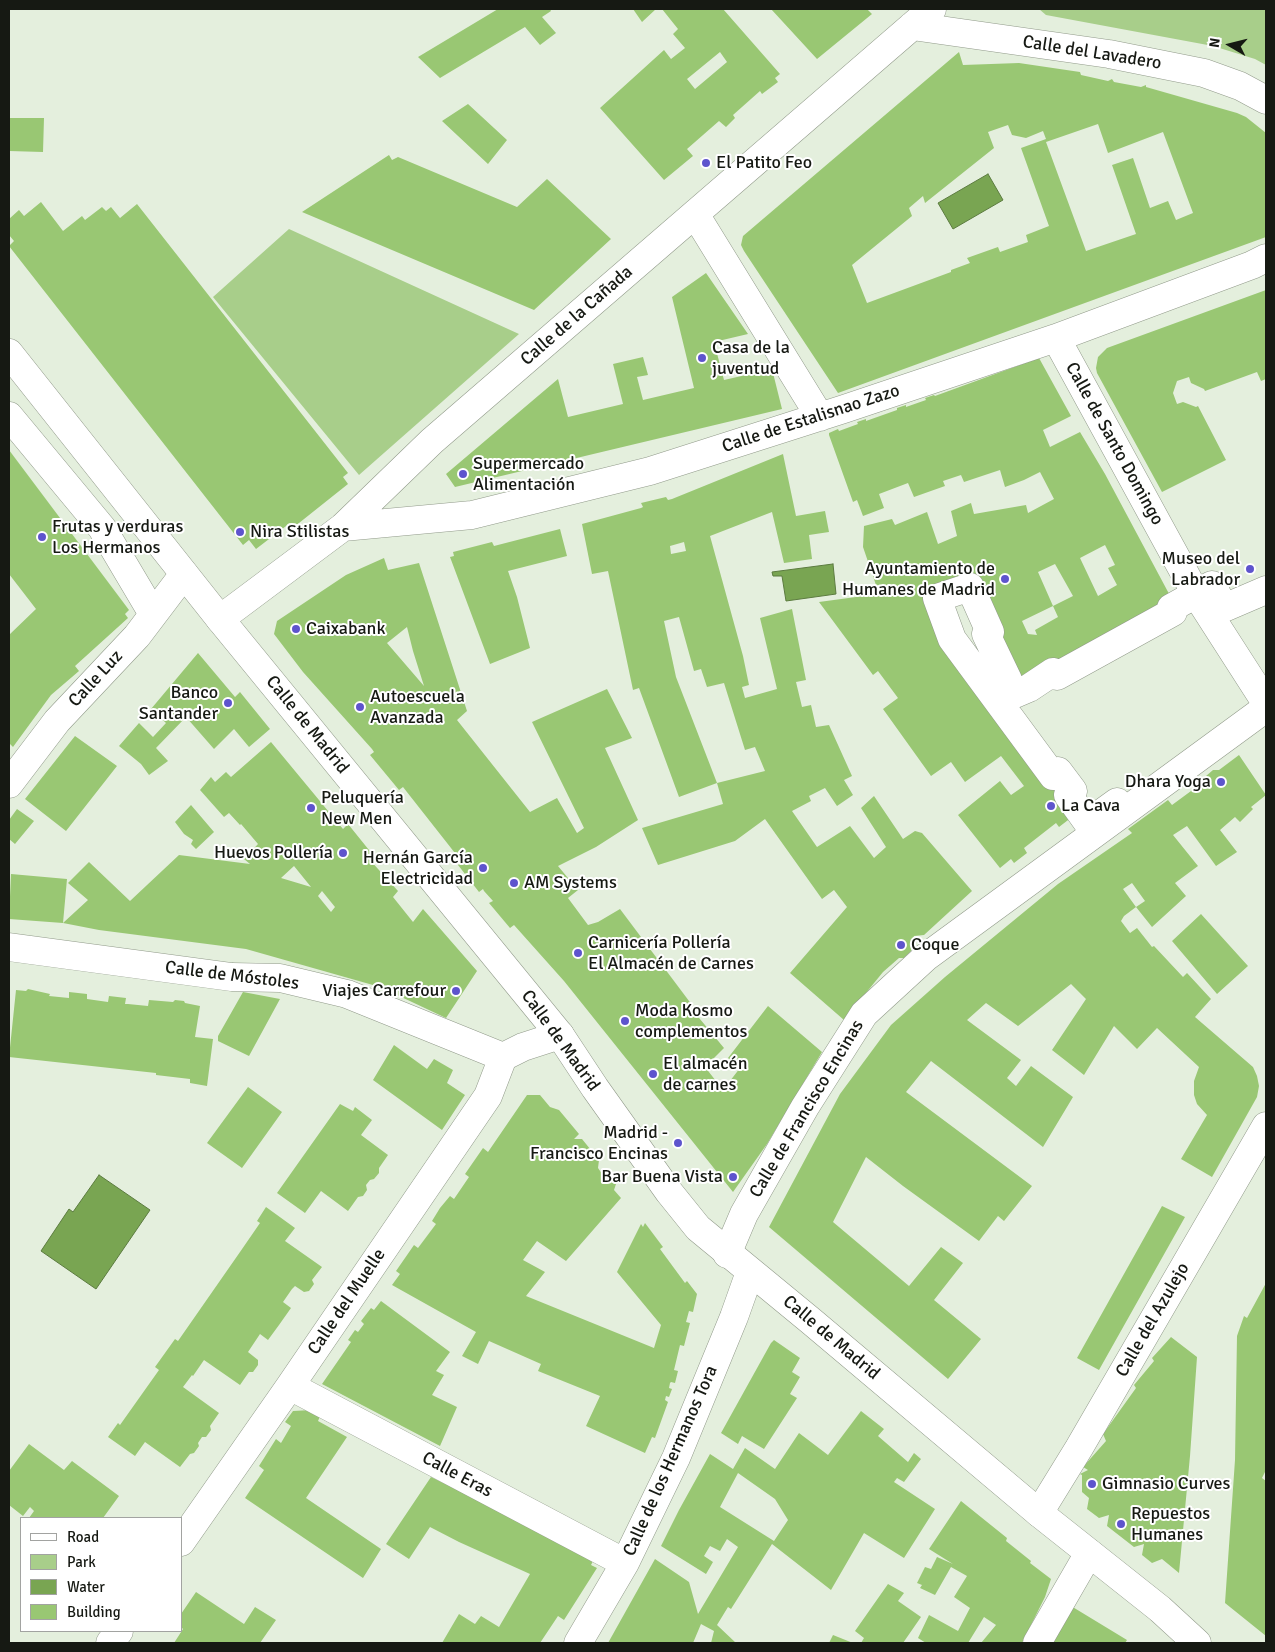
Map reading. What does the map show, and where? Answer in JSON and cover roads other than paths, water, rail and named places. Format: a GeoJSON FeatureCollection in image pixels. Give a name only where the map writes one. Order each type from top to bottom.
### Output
{"type":"FeatureCollection","features":[{"type":"Feature","properties":{"kind":"street","name":"Calle del Lavadero"},"geometry":{"type":"LineString","coordinates":[[922,17],[1204,73],[1240,86],[1266,100]]}},
{"type":"Feature","properties":{"kind":"street","name":"Calle de la Cañada"},"geometry":{"type":"LineString","coordinates":[[220,619],[343,527],[432,441],[922,17]]}},
{"type":"Feature","properties":{"kind":"street"},"geometry":{"type":"LineString","coordinates":[[695,214],[820,417]]}},
{"type":"Feature","properties":{"kind":"street","name":"Calle de Estalisnao Zazo"},"geometry":{"type":"LineString","coordinates":[[343,527],[472,515],[650,471],[820,417],[1056,338],[1252,265],[1266,258]]}},
{"type":"Feature","properties":{"kind":"street","name":"Calle de Santo Domingo"},"geometry":{"type":"LineString","coordinates":[[1056,338],[1196,594],[1266,702]]}},
{"type":"Feature","properties":{"kind":"street","name":"Calle de Madrid"},"geometry":{"type":"LineString","coordinates":[[9,353],[220,619],[560,1035],[594,1088],[669,1192],[698,1228],[1038,1513],[1160,1608],[1197,1643]]}},
{"type":"Feature","properties":{"kind":"street"},"geometry":{"type":"LineString","coordinates":[[9,416],[102,528],[154,614]]}},
{"type":"Feature","properties":{"kind":"street","name":"Calle Luz"},"geometry":{"type":"LineString","coordinates":[[9,784],[57,721],[126,648],[184,574]]}},
{"type":"Feature","properties":{"kind":"street"},"geometry":{"type":"LineString","coordinates":[[1266,590],[1224,608],[1212,585],[1171,608],[1173,612],[1057,676],[1053,672],[1015,694],[1007,682],[1008,680],[986,634],[990,632],[970,587],[937,598],[952,639],[1053,776],[1058,771],[1073,791],[1068,795],[1088,822],[1266,694]]}},
{"type":"Feature","properties":{"kind":"street","name":"Calle de Francisco Encinas"},"geometry":{"type":"LineString","coordinates":[[727,1254],[744,1214],[758,1189],[805,1107],[864,1014],[926,957],[1266,708]]}},
{"type":"Feature","properties":{"kind":"street","name":"Calle de Móstoles"},"geometry":{"type":"LineString","coordinates":[[9,947],[232,977],[280,978],[347,994],[502,1057]]}},
{"type":"Feature","properties":{"kind":"street"},"geometry":{"type":"LineString","coordinates":[[502,1057],[523,1047],[560,1035]]}},
{"type":"Feature","properties":{"kind":"street","name":"Calle del Muelle"},"geometry":{"type":"LineString","coordinates":[[182,1541],[488,1096],[502,1057]]}},
{"type":"Feature","properties":{"kind":"street","name":"Calle del Azulejo"},"geometry":{"type":"LineString","coordinates":[[1038,1513],[1079,1448],[1266,1126]]}},
{"type":"Feature","properties":{"kind":"street","name":"Calle de los Hermanos Tora"},"geometry":{"type":"LineString","coordinates":[[578,1643],[625,1563],[676,1458],[734,1317],[750,1272]]}},
{"type":"Feature","properties":{"kind":"street","name":"Calle Eras"},"geometry":{"type":"LineString","coordinates":[[290,1386],[625,1563]]}},
{"type":"Feature","properties":{"kind":"street"},"geometry":{"type":"LineString","coordinates":[[1037,1643],[1089,1553]]}},
{"type":"Feature","properties":{"kind":"street"},"geometry":{"type":"LineString","coordinates":[[110,1643],[118,1632]]}},
{"type":"Feature","properties":{"kind":"water"},"geometry":{"type":"Polygon","coordinates":[[[988,174],[1003,200],[953,229],[938,203],[988,174]]]}},
{"type":"Feature","properties":{"kind":"water"},"geometry":{"type":"Polygon","coordinates":[[[833,564],[836,594],[786,601],[782,576],[773,576],[772,572],[833,564]]]}},
{"type":"Feature","properties":{"kind":"water"},"geometry":{"type":"Polygon","coordinates":[[[99,1175],[150,1210],[96,1289],[41,1251],[69,1209],[73,1212],[99,1175]]]}},
{"type":"Feature","properties":{"kind":"place","name":"El Patito Feo"},"geometry":{"type":"Point","coordinates":[706,163]}},
{"type":"Feature","properties":{"kind":"place","name":"Casa de la juventud"},"geometry":{"type":"Point","coordinates":[702,358]}},
{"type":"Feature","properties":{"kind":"place","name":"Supermercado Alimentación"},"geometry":{"type":"Point","coordinates":[463,474]}},
{"type":"Feature","properties":{"kind":"place","name":"Nira Stilistas"},"geometry":{"type":"Point","coordinates":[240,532]}},
{"type":"Feature","properties":{"kind":"place","name":"Frutas y verduras Los Hermanos"},"geometry":{"type":"Point","coordinates":[42,537]}},
{"type":"Feature","properties":{"kind":"place","name":"Museo del Labrador"},"geometry":{"type":"Point","coordinates":[1250,569]}},
{"type":"Feature","properties":{"kind":"place","name":"Ayuntamiento de Humanes de Madrid"},"geometry":{"type":"Point","coordinates":[1005,579]}},
{"type":"Feature","properties":{"kind":"place","name":"Caixabank"},"geometry":{"type":"Point","coordinates":[296,629]}},
{"type":"Feature","properties":{"kind":"place","name":"Banco Santander"},"geometry":{"type":"Point","coordinates":[228,703]}},
{"type":"Feature","properties":{"kind":"place","name":"Autoescuela Avanzada"},"geometry":{"type":"Point","coordinates":[360,707]}},
{"type":"Feature","properties":{"kind":"place","name":"Dhara Yoga"},"geometry":{"type":"Point","coordinates":[1221,782]}},
{"type":"Feature","properties":{"kind":"place","name":"La Cava"},"geometry":{"type":"Point","coordinates":[1051,806]}},
{"type":"Feature","properties":{"kind":"place","name":"Peluquería New Men"},"geometry":{"type":"Point","coordinates":[311,808]}},
{"type":"Feature","properties":{"kind":"place","name":"Huevos Pollería"},"geometry":{"type":"Point","coordinates":[343,853]}},
{"type":"Feature","properties":{"kind":"place","name":"Hernán García Electricidad"},"geometry":{"type":"Point","coordinates":[483,868]}},
{"type":"Feature","properties":{"kind":"place","name":"AM Systems"},"geometry":{"type":"Point","coordinates":[514,883]}},
{"type":"Feature","properties":{"kind":"place","name":"Coque"},"geometry":{"type":"Point","coordinates":[901,945]}},
{"type":"Feature","properties":{"kind":"place","name":"Carnicería Pollería El Almacén de Carnes"},"geometry":{"type":"Point","coordinates":[578,953]}},
{"type":"Feature","properties":{"kind":"place","name":"Viajes Carrefour"},"geometry":{"type":"Point","coordinates":[456,991]}},
{"type":"Feature","properties":{"kind":"place","name":"Moda Kosmo complementos"},"geometry":{"type":"Point","coordinates":[625,1021]}},
{"type":"Feature","properties":{"kind":"place","name":"El almacén de carnes"},"geometry":{"type":"Point","coordinates":[653,1074]}},
{"type":"Feature","properties":{"kind":"place","name":"Madrid - Francisco Encinas"},"geometry":{"type":"Point","coordinates":[678,1143]}},
{"type":"Feature","properties":{"kind":"place","name":"Bar Buena Vista"},"geometry":{"type":"Point","coordinates":[733,1177]}},
{"type":"Feature","properties":{"kind":"place","name":"Gimnasio Curves"},"geometry":{"type":"Point","coordinates":[1092,1484]}},
{"type":"Feature","properties":{"kind":"place","name":"Repuestos Humanes"},"geometry":{"type":"Point","coordinates":[1121,1524]}}]}
